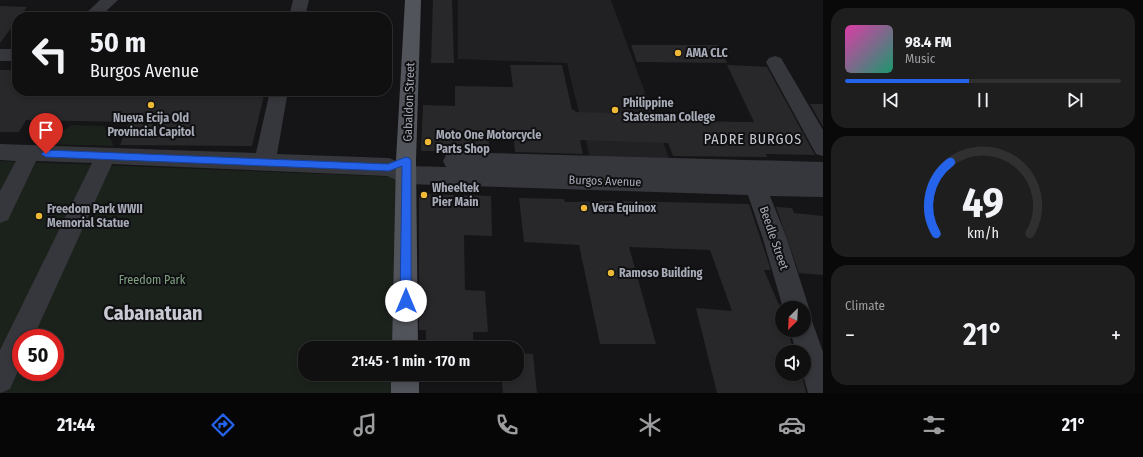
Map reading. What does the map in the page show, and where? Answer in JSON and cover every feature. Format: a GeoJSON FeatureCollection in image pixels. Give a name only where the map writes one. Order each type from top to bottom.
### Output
{"type":"FeatureCollection","features":[{"type":"Feature","properties":{"kind":"main road","name":"Gabaldon Street"},"geometry":{"type":"LineString","coordinates":[[405,341],[400,167],[413,0]]}},
{"type":"Feature","properties":{"kind":"main road"},"geometry":{"type":"LineString","coordinates":[[405,381],[405,393]]}},
{"type":"Feature","properties":{"kind":"street"},"geometry":{"type":"LineString","coordinates":[[96,12],[110,0]]}},
{"type":"Feature","properties":{"kind":"street"},"geometry":{"type":"LineString","coordinates":[[298,12],[301,0]]}},
{"type":"Feature","properties":{"kind":"street"},"geometry":{"type":"LineString","coordinates":[[0,55],[12,55]]}},
{"type":"Feature","properties":{"kind":"street"},"geometry":{"type":"LineString","coordinates":[[775,62],[823,148]]}},
{"type":"Feature","properties":{"kind":"street"},"geometry":{"type":"LineString","coordinates":[[265,162],[278,96]]}},
{"type":"Feature","properties":{"kind":"street","name":"Burgos Avenue"},"geometry":{"type":"LineString","coordinates":[[0,152],[400,167],[752,176],[823,171]]}},
{"type":"Feature","properties":{"kind":"street"},"geometry":{"type":"LineString","coordinates":[[0,213],[30,153]]}},
{"type":"Feature","properties":{"kind":"street"},"geometry":{"type":"LineString","coordinates":[[0,379],[106,155]]}},
{"type":"Feature","properties":{"kind":"street","name":"Burgos Avenue"},"geometry":{"type":"LineString","coordinates":[[752,176],[823,188]]}},
{"type":"Feature","properties":{"kind":"street","name":"Beedle Street"},"geometry":{"type":"LineString","coordinates":[[752,176],[775,239],[794,301]]}},
{"type":"Feature","properties":{"kind":"street"},"geometry":{"type":"LineString","coordinates":[[805,337],[822,393]]}},
{"type":"Feature","properties":{"kind":"shaded area","name":"Philippine Statesman College"},"geometry":{"type":"Polygon","coordinates":[[[458,0],[611,0],[669,158],[590,158],[567,63],[458,59],[458,0]]]}},
{"type":"Feature","properties":{"kind":"green space"},"geometry":{"type":"Polygon","coordinates":[[[72,125],[104,126],[114,146],[41,144],[72,125]]]}},
{"type":"Feature","properties":{"kind":"green space","name":"Freedom Park"},"geometry":{"type":"Polygon","coordinates":[[[0,161],[397,177],[392,341],[298,341],[298,381],[391,381],[391,393],[0,393],[0,161]]]}},
{"type":"Feature","properties":{"kind":"building"},"geometry":{"type":"Polygon","coordinates":[[[433,0],[452,0],[454,63],[431,63],[433,0]]]}},
{"type":"Feature","properties":{"kind":"building"},"geometry":{"type":"Polygon","coordinates":[[[0,6],[27,7],[24,12],[12,12],[12,27],[0,43],[0,6]]]}},
{"type":"Feature","properties":{"kind":"building","name":"AMA CLC"},"geometry":{"type":"Polygon","coordinates":[[[631,45],[718,45],[727,63],[637,62],[631,45]]]}},
{"type":"Feature","properties":{"kind":"building"},"geometry":{"type":"Polygon","coordinates":[[[510,65],[562,65],[572,110],[575,110],[575,112],[647,114],[649,121],[754,122],[727,65],[767,67],[815,155],[766,154],[767,157],[673,156],[668,143],[580,140],[583,154],[515,152],[513,131],[489,133],[489,151],[421,151],[423,105],[455,106],[455,86],[513,87],[510,65]]]}},
{"type":"Feature","properties":{"kind":"building","name":"Nueva Ecija Old Provincial Capitol"},"geometry":{"type":"Polygon","coordinates":[[[0,70],[12,70],[12,96],[264,96],[252,146],[120,145],[129,122],[26,120],[19,132],[0,132],[0,70]]]}},
{"type":"Feature","properties":{"kind":"building"},"geometry":{"type":"Polygon","coordinates":[[[810,104],[823,104],[823,127],[810,104]]]}},
{"type":"Feature","properties":{"kind":"building"},"geometry":{"type":"Polygon","coordinates":[[[419,194],[491,196],[492,236],[464,235],[465,290],[485,291],[488,332],[473,332],[474,341],[426,341],[426,330],[419,330],[419,194]]]}},
{"type":"Feature","properties":{"kind":"building"},"geometry":{"type":"Polygon","coordinates":[[[519,198],[564,199],[565,202],[620,201],[749,204],[771,270],[764,270],[777,301],[775,301],[775,337],[790,337],[792,345],[775,345],[775,381],[803,381],[806,393],[717,393],[696,308],[732,311],[710,250],[629,247],[656,344],[600,344],[579,245],[524,242],[519,198]]]}},
{"type":"Feature","properties":{"kind":"building"},"geometry":{"type":"Polygon","coordinates":[[[776,207],[792,208],[794,213],[823,216],[823,275],[799,273],[776,207]]]}},
{"type":"Feature","properties":{"kind":"building"},"geometry":{"type":"Polygon","coordinates":[[[524,353],[533,354],[537,393],[503,393],[502,381],[524,381],[524,353]]]}},
{"type":"Feature","properties":{"kind":"place","name":"AMA CLC"},"geometry":{"type":"Point","coordinates":[678,53]}},
{"type":"Feature","properties":{"kind":"place","name":"Nueva Ecija Old Provincial Capitol"},"geometry":{"type":"Point","coordinates":[151,105]}},
{"type":"Feature","properties":{"kind":"place","name":"Philippine Statesman College"},"geometry":{"type":"Point","coordinates":[615,110]}},
{"type":"Feature","properties":{"kind":"place","name":"Moto One Motorcycle Parts Shop"},"geometry":{"type":"Point","coordinates":[428,142]}},
{"type":"Feature","properties":{"kind":"place","name":"Wheeltek Pier Main"},"geometry":{"type":"Point","coordinates":[424,195]}},
{"type":"Feature","properties":{"kind":"place","name":"Vera Equinox"},"geometry":{"type":"Point","coordinates":[584,208]}},
{"type":"Feature","properties":{"kind":"place","name":"Freedom Park WWII Memorial Statue"},"geometry":{"type":"Point","coordinates":[39,216]}},
{"type":"Feature","properties":{"kind":"place","name":"Ramoso Building"},"geometry":{"type":"Point","coordinates":[611,273]}},
{"type":"Feature","properties":{"kind":"district","name":"PADRE BURGOS"},"geometry":{"type":"Point","coordinates":[753,139]}},
{"type":"Feature","properties":{"kind":"district","name":"Cabanatuan"},"geometry":{"type":"Point","coordinates":[153,313]}},
{"type":"Feature","properties":{"kind":"route"},"geometry":{"type":"LineString","coordinates":[[46,154],[106,155],[389,167],[406,160],[406,301]]}}]}
